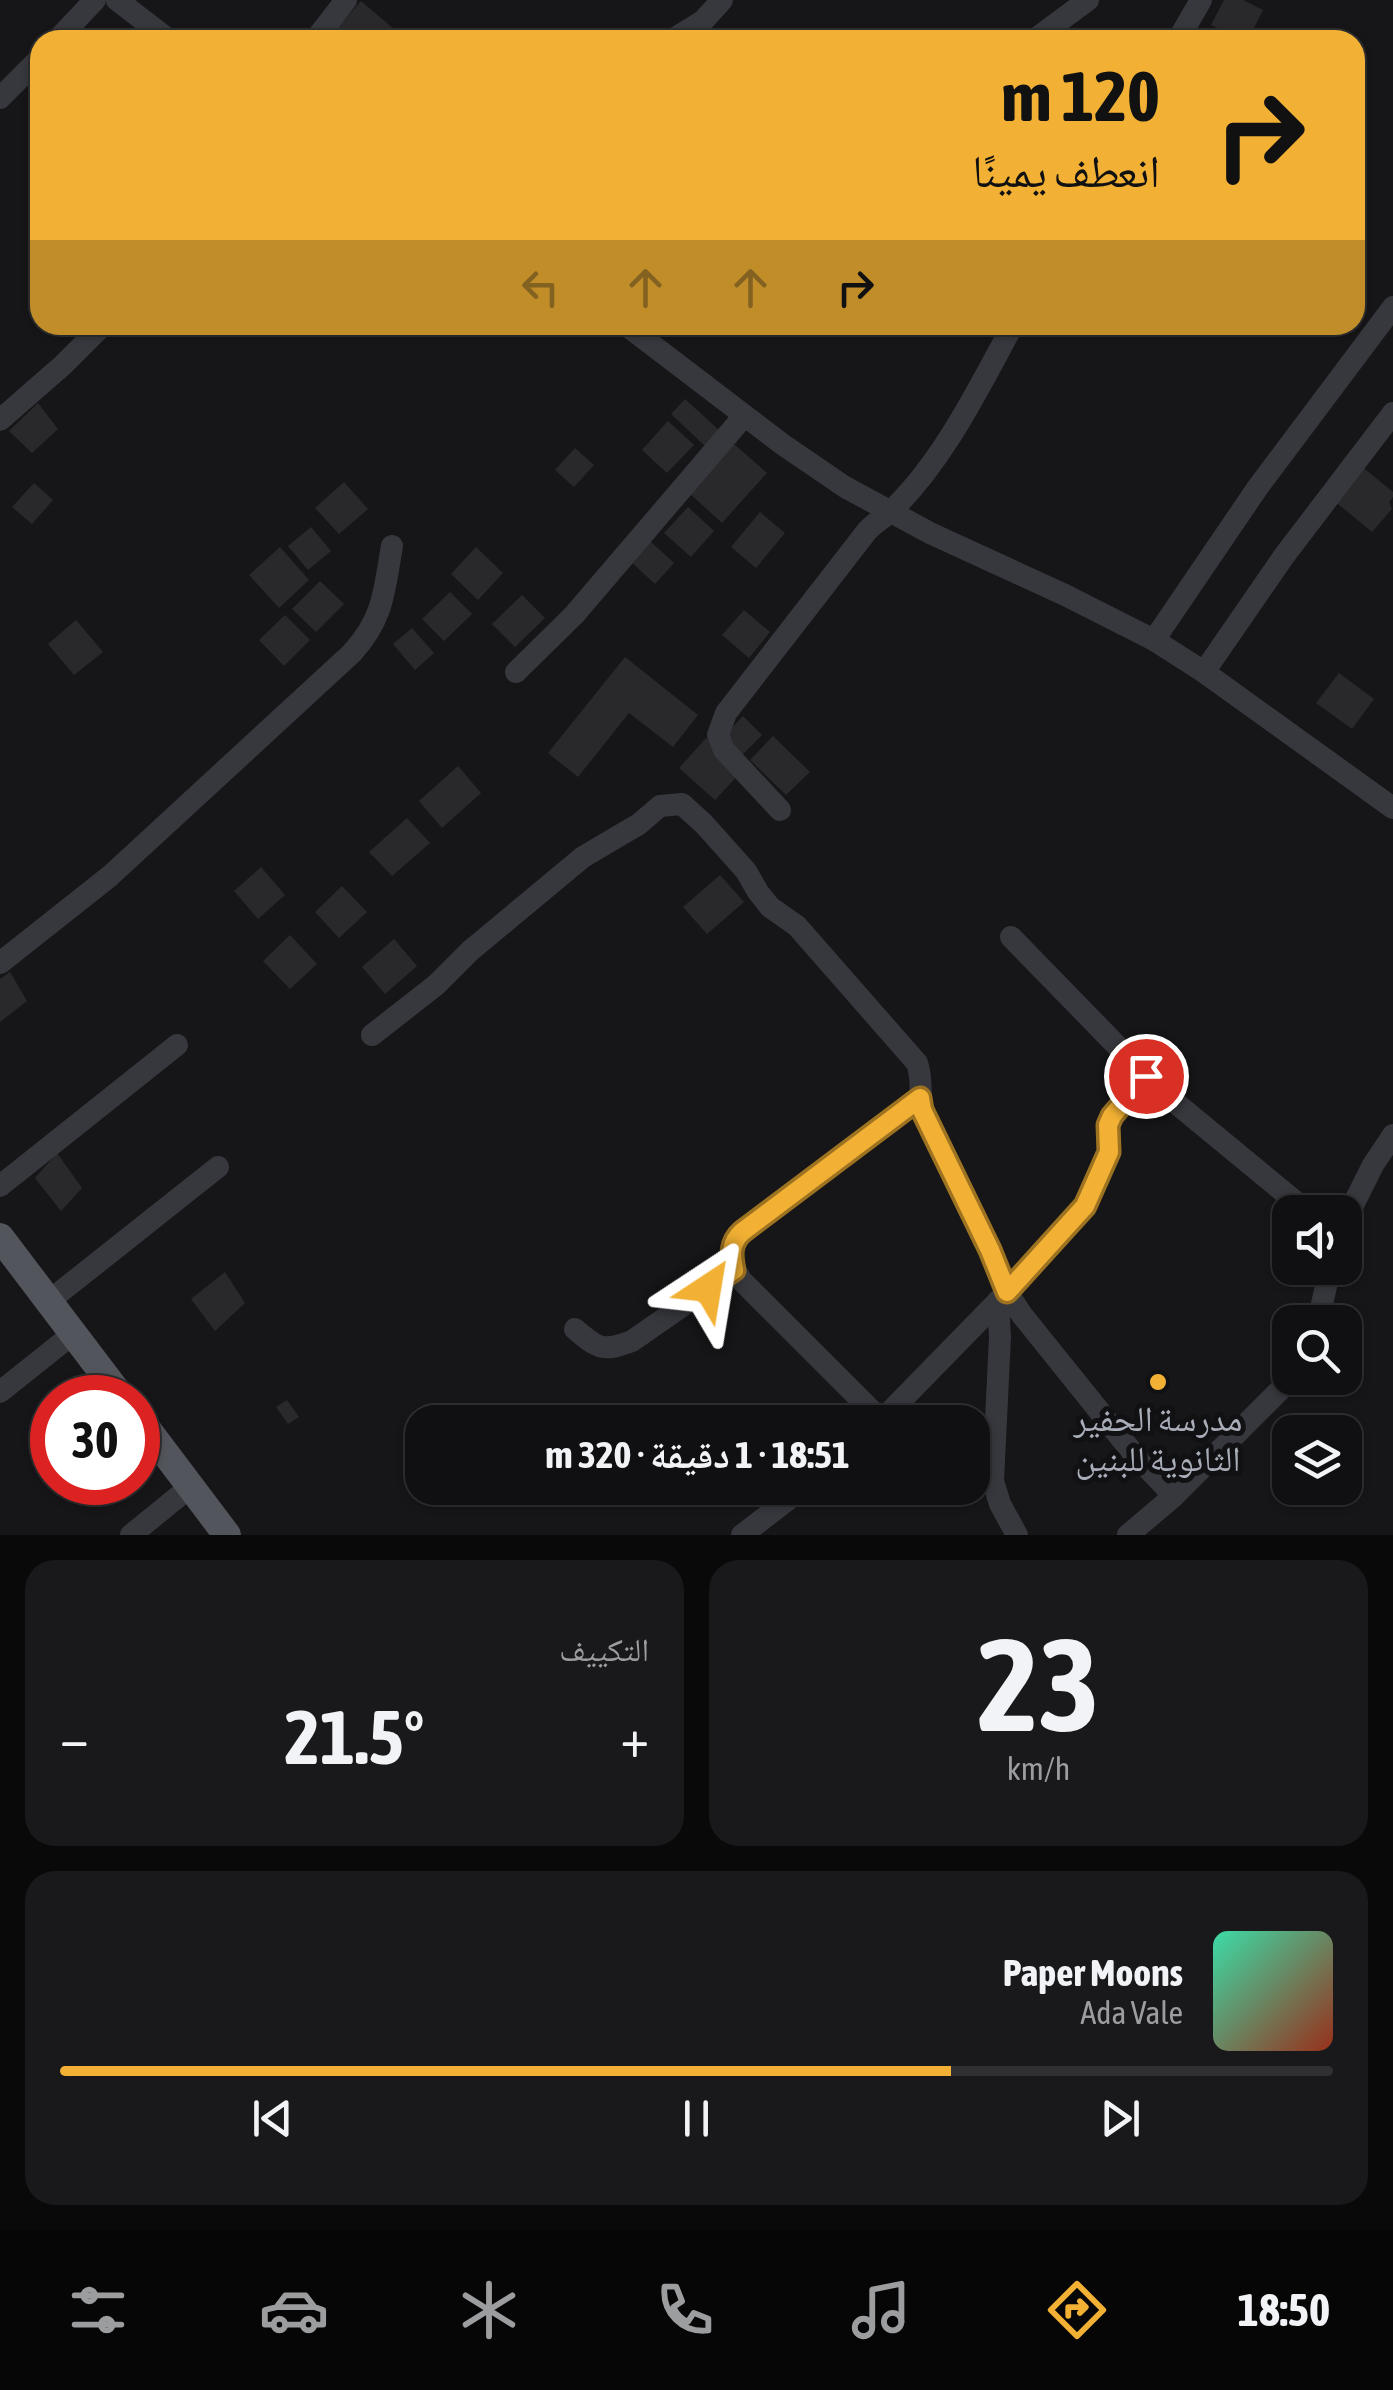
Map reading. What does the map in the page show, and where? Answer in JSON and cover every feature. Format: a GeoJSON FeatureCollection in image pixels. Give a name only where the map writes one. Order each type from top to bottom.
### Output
{"type":"FeatureCollection","features":[{"type":"Feature","properties":{"kind":"main road"},"geometry":{"type":"LineString","coordinates":[[0,1236],[105,1375]]}},
{"type":"Feature","properties":{"kind":"main road"},"geometry":{"type":"LineString","coordinates":[[160,1447],[226,1535]]}},
{"type":"Feature","properties":{"kind":"street"},"geometry":{"type":"LineString","coordinates":[[67,30],[94,0]]}},
{"type":"Feature","properties":{"kind":"street"},"geometry":{"type":"LineString","coordinates":[[117,0],[156,30]]}},
{"type":"Feature","properties":{"kind":"street"},"geometry":{"type":"LineString","coordinates":[[323,30],[346,0]]}},
{"type":"Feature","properties":{"kind":"street"},"geometry":{"type":"LineString","coordinates":[[688,30],[703,21],[722,0]]}},
{"type":"Feature","properties":{"kind":"street"},"geometry":{"type":"LineString","coordinates":[[1048,30],[1088,0]]}},
{"type":"Feature","properties":{"kind":"street"},"geometry":{"type":"LineString","coordinates":[[1184,30],[1202,0]]}},
{"type":"Feature","properties":{"kind":"street"},"geometry":{"type":"LineString","coordinates":[[0,98],[30,68]]}},
{"type":"Feature","properties":{"kind":"street"},"geometry":{"type":"LineString","coordinates":[[1154,640],[1258,488],[1393,307]]}},
{"type":"Feature","properties":{"kind":"street"},"geometry":{"type":"LineString","coordinates":[[0,420],[93,335]]}},
{"type":"Feature","properties":{"kind":"street"},"geometry":{"type":"LineString","coordinates":[[639,335],[845,487],[930,533],[1154,640],[1393,808]]}},
{"type":"Feature","properties":{"kind":"street"},"geometry":{"type":"LineString","coordinates":[[780,810],[724,750],[718,735],[726,713],[866,531],[891,512],[943,446],[1007,335]]}},
{"type":"Feature","properties":{"kind":"street"},"geometry":{"type":"LineString","coordinates":[[1204,672],[1284,556],[1393,413]]}},
{"type":"Feature","properties":{"kind":"street"},"geometry":{"type":"LineString","coordinates":[[516,672],[574,614],[744,416]]}},
{"type":"Feature","properties":{"kind":"street"},"geometry":{"type":"LineString","coordinates":[[0,963],[110,876],[368,636],[378,617],[392,546]]}},
{"type":"Feature","properties":{"kind":"street"},"geometry":{"type":"LineString","coordinates":[[372,1036],[583,857],[639,824],[660,806],[682,804],[746,871],[770,907],[797,926],[917,1064],[922,1110],[990,1250],[1002,1297],[992,1467],[996,1493],[1017,1535]]}},
{"type":"Feature","properties":{"kind":"street"},"geometry":{"type":"LineString","coordinates":[[1010,937],[1146,1076],[1287,1195]]}},
{"type":"Feature","properties":{"kind":"street"},"geometry":{"type":"LineString","coordinates":[[0,1186],[177,1045]]}},
{"type":"Feature","properties":{"kind":"street"},"geometry":{"type":"LineString","coordinates":[[897,1405],[1085,1206],[1109,1152],[1108,1125],[1112,1116],[1146,1076]]}},
{"type":"Feature","properties":{"kind":"street"},"geometry":{"type":"LineString","coordinates":[[864,1405],[742,1281],[734,1270],[732,1246],[736,1238],[920,1098]]}},
{"type":"Feature","properties":{"kind":"street"},"geometry":{"type":"LineString","coordinates":[[1358,1195],[1393,1134]]}},
{"type":"Feature","properties":{"kind":"street"},"geometry":{"type":"LineString","coordinates":[[49,1301],[218,1168]]}},
{"type":"Feature","properties":{"kind":"street"},"geometry":{"type":"LineString","coordinates":[[575,1329],[592,1344],[615,1348],[632,1341],[734,1270]]}},
{"type":"Feature","properties":{"kind":"street"},"geometry":{"type":"LineString","coordinates":[[1002,1297],[1174,1496]]}},
{"type":"Feature","properties":{"kind":"street"},"geometry":{"type":"LineString","coordinates":[[0,1392],[74,1333]]}},
{"type":"Feature","properties":{"kind":"street"},"geometry":{"type":"LineString","coordinates":[[1128,1535],[1174,1496],[1275,1395]]}},
{"type":"Feature","properties":{"kind":"street"},"geometry":{"type":"LineString","coordinates":[[132,1535],[190,1486]]}},
{"type":"Feature","properties":{"kind":"street"},"geometry":{"type":"LineString","coordinates":[[742,1535],[781,1505]]}},
{"type":"Feature","properties":{"kind":"building"},"geometry":{"type":"Polygon","coordinates":[[[1224,0],[1243,0],[1263,10],[1253,30],[1221,30],[1211,25],[1224,0]]]}},
{"type":"Feature","properties":{"kind":"building"},"geometry":{"type":"Polygon","coordinates":[[[361,1],[395,30],[336,30],[361,1]]]}},
{"type":"Feature","properties":{"kind":"building"},"geometry":{"type":"Polygon","coordinates":[[[685,399],[720,431],[705,446],[671,414],[685,399]]]}},
{"type":"Feature","properties":{"kind":"building"},"geometry":{"type":"Polygon","coordinates":[[[38,403],[58,429],[32,453],[9,431],[38,403]]]}},
{"type":"Feature","properties":{"kind":"building"},"geometry":{"type":"Polygon","coordinates":[[[668,421],[694,445],[667,473],[642,450],[668,421]]]}},
{"type":"Feature","properties":{"kind":"building"},"geometry":{"type":"Polygon","coordinates":[[[734,444],[767,473],[722,523],[689,493],[734,444]]]}},
{"type":"Feature","properties":{"kind":"building"},"geometry":{"type":"Polygon","coordinates":[[[575,448],[594,465],[574,487],[555,470],[575,448]]]}},
{"type":"Feature","properties":{"kind":"building"},"geometry":{"type":"Polygon","coordinates":[[[1360,465],[1393,492],[1389,502],[1392,509],[1372,532],[1332,499],[1360,465]]]}},
{"type":"Feature","properties":{"kind":"building"},"geometry":{"type":"Polygon","coordinates":[[[344,482],[368,509],[339,534],[315,508],[344,482]]]}},
{"type":"Feature","properties":{"kind":"building"},"geometry":{"type":"Polygon","coordinates":[[[34,483],[53,500],[32,524],[12,507],[34,483]]]}},
{"type":"Feature","properties":{"kind":"building"},"geometry":{"type":"Polygon","coordinates":[[[688,507],[714,531],[691,557],[664,533],[688,507]]]}},
{"type":"Feature","properties":{"kind":"building"},"geometry":{"type":"Polygon","coordinates":[[[760,512],[785,533],[756,568],[731,547],[760,512]]]}},
{"type":"Feature","properties":{"kind":"building"},"geometry":{"type":"Polygon","coordinates":[[[311,527],[331,551],[308,570],[288,546],[311,527]]]}},
{"type":"Feature","properties":{"kind":"building"},"geometry":{"type":"Polygon","coordinates":[[[650,541],[674,563],[655,584],[631,562],[650,541]]]}},
{"type":"Feature","properties":{"kind":"building"},"geometry":{"type":"Polygon","coordinates":[[[280,547],[309,580],[279,608],[249,575],[280,547]]]}},
{"type":"Feature","properties":{"kind":"building"},"geometry":{"type":"Polygon","coordinates":[[[476,547],[503,573],[478,600],[451,574],[476,547]]]}},
{"type":"Feature","properties":{"kind":"building"},"geometry":{"type":"Polygon","coordinates":[[[320,581],[344,604],[316,632],[292,609],[320,581]]]}},
{"type":"Feature","properties":{"kind":"building"},"geometry":{"type":"Polygon","coordinates":[[[450,592],[472,614],[444,641],[422,619],[450,592]]]}},
{"type":"Feature","properties":{"kind":"building"},"geometry":{"type":"Polygon","coordinates":[[[522,595],[545,618],[515,647],[492,624],[522,595]]]}},
{"type":"Feature","properties":{"kind":"building"},"geometry":{"type":"Polygon","coordinates":[[[744,610],[770,632],[749,658],[722,635],[744,610]]]}},
{"type":"Feature","properties":{"kind":"building"},"geometry":{"type":"Polygon","coordinates":[[[285,615],[310,640],[284,666],[259,640],[285,615]]]}},
{"type":"Feature","properties":{"kind":"building"},"geometry":{"type":"Polygon","coordinates":[[[76,620],[103,652],[74,675],[48,644],[76,620]]]}},
{"type":"Feature","properties":{"kind":"building"},"geometry":{"type":"Polygon","coordinates":[[[412,628],[434,653],[415,670],[393,644],[412,628]]]}},
{"type":"Feature","properties":{"kind":"building"},"geometry":{"type":"Polygon","coordinates":[[[625,657],[698,715],[673,747],[629,713],[578,777],[548,753],[625,657]]]}},
{"type":"Feature","properties":{"kind":"building"},"geometry":{"type":"Polygon","coordinates":[[[1339,673],[1374,699],[1352,729],[1316,703],[1339,673]]]}},
{"type":"Feature","properties":{"kind":"building"},"geometry":{"type":"Polygon","coordinates":[[[743,716],[762,735],[742,755],[723,737],[743,716]]]}},
{"type":"Feature","properties":{"kind":"building"},"geometry":{"type":"Polygon","coordinates":[[[773,736],[810,772],[786,795],[750,760],[773,736]]]}},
{"type":"Feature","properties":{"kind":"building"},"geometry":{"type":"Polygon","coordinates":[[[706,738],[742,771],[715,800],[679,768],[706,738]]]}},
{"type":"Feature","properties":{"kind":"building"},"geometry":{"type":"Polygon","coordinates":[[[458,766],[481,793],[442,828],[419,801],[458,766]]]}},
{"type":"Feature","properties":{"kind":"building"},"geometry":{"type":"Polygon","coordinates":[[[407,818],[430,843],[392,876],[369,852],[407,818]]]}},
{"type":"Feature","properties":{"kind":"building"},"geometry":{"type":"Polygon","coordinates":[[[261,867],[285,895],[258,919],[234,891],[261,867]]]}},
{"type":"Feature","properties":{"kind":"building"},"geometry":{"type":"Polygon","coordinates":[[[720,875],[744,902],[707,934],[683,907],[720,875]]]}},
{"type":"Feature","properties":{"kind":"building"},"geometry":{"type":"Polygon","coordinates":[[[342,886],[367,912],[339,938],[315,912],[342,886]]]}},
{"type":"Feature","properties":{"kind":"building"},"geometry":{"type":"Polygon","coordinates":[[[290,935],[317,964],[290,989],[263,961],[290,935]]]}},
{"type":"Feature","properties":{"kind":"building"},"geometry":{"type":"Polygon","coordinates":[[[394,939],[417,966],[385,994],[362,967],[394,939]]]}},
{"type":"Feature","properties":{"kind":"building"},"geometry":{"type":"Polygon","coordinates":[[[10,972],[27,1001],[0,1022],[0,979],[10,972]]]}},
{"type":"Feature","properties":{"kind":"building"},"geometry":{"type":"Polygon","coordinates":[[[57,1153],[82,1188],[61,1211],[35,1178],[57,1153]]]}},
{"type":"Feature","properties":{"kind":"building"},"geometry":{"type":"Polygon","coordinates":[[[225,1272],[245,1303],[215,1331],[191,1299],[225,1272]]]}},
{"type":"Feature","properties":{"kind":"building"},"geometry":{"type":"Polygon","coordinates":[[[287,1400],[299,1417],[288,1424],[276,1407],[287,1400]]]}},
{"type":"Feature","properties":{"kind":"place","name":"مدرسة الحفير الثانوية للبنين"},"geometry":{"type":"Point","coordinates":[1158,1382]}},
{"type":"Feature","properties":{"kind":"route"},"geometry":{"type":"LineString","coordinates":[[708,1288],[734,1270],[732,1246],[742,1232],[920,1098],[922,1110],[1007,1292],[1085,1206],[1106,1162],[1112,1116],[1146,1076]]}}]}
